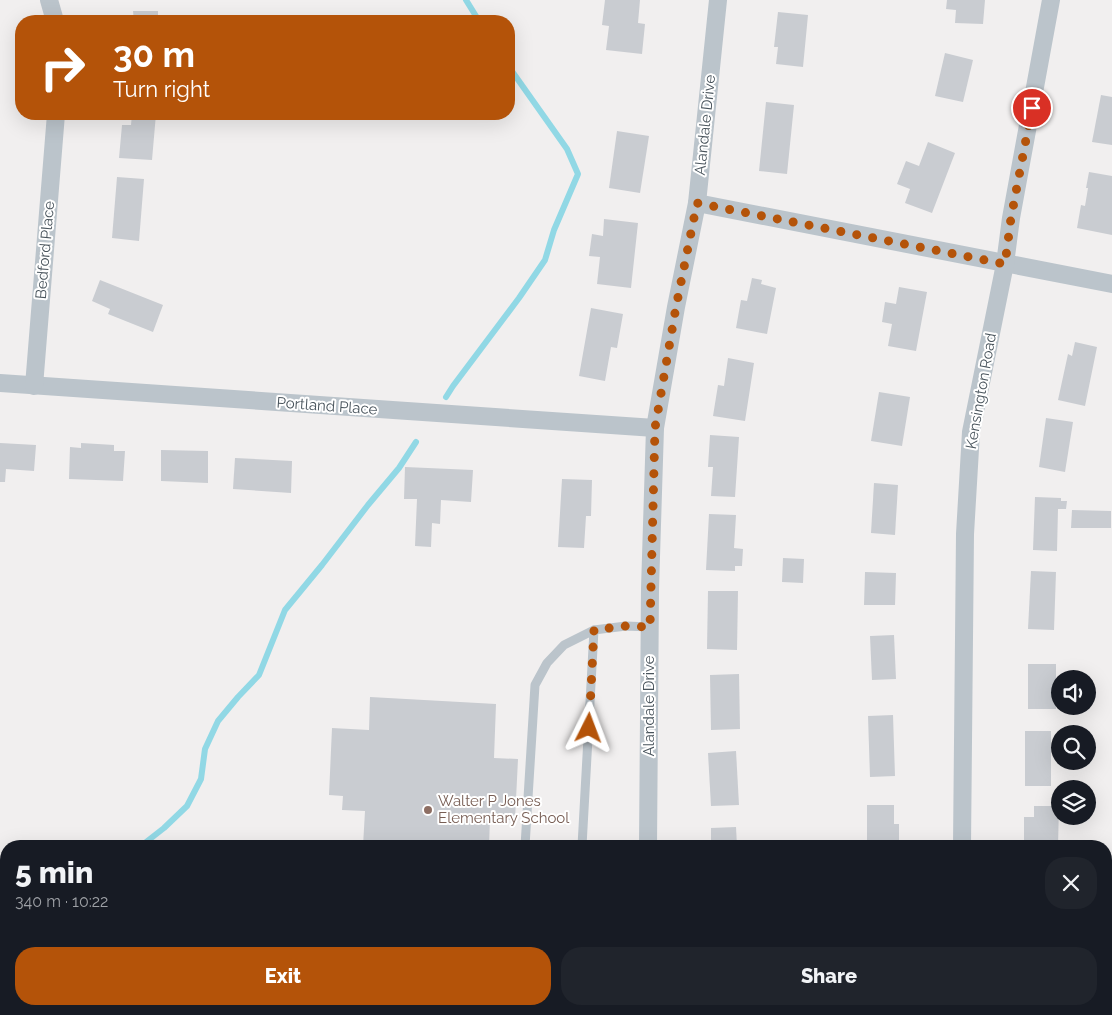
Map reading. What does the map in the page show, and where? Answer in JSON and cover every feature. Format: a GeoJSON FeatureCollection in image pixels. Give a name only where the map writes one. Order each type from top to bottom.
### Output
{"type":"FeatureCollection","features":[{"type":"Feature","properties":{"kind":"street"},"geometry":{"type":"LineString","coordinates":[[49,0],[53,15]]}},
{"type":"Feature","properties":{"kind":"street","name":"Alandale Drive"},"geometry":{"type":"LineString","coordinates":[[648,840],[650,627],[655,428],[676,307],[697,203],[718,0]]}},
{"type":"Feature","properties":{"kind":"street","name":"Kensington Road"},"geometry":{"type":"LineString","coordinates":[[962,840],[965,534],[971,432],[1005,264],[1011,218],[1051,0]]}},
{"type":"Feature","properties":{"kind":"street","name":"Bedford Place"},"geometry":{"type":"LineString","coordinates":[[34,386],[56,120]]}},
{"type":"Feature","properties":{"kind":"street"},"geometry":{"type":"LineString","coordinates":[[697,203],[1112,284]]}},
{"type":"Feature","properties":{"kind":"street","name":"Portland Place"},"geometry":{"type":"LineString","coordinates":[[0,383],[655,428]]}},
{"type":"Feature","properties":{"kind":"lane"},"geometry":{"type":"LineString","coordinates":[[525,840],[535,685],[547,663],[564,645],[594,630],[626,626],[650,627]]}},
{"type":"Feature","properties":{"kind":"lane"},"geometry":{"type":"LineString","coordinates":[[582,840],[594,630]]}},
{"type":"Feature","properties":{"kind":"building"},"geometry":{"type":"Polygon","coordinates":[[[605,0],[640,0],[638,23],[645,24],[642,54],[606,50],[609,26],[602,25],[605,0]]]}},
{"type":"Feature","properties":{"kind":"building"},"geometry":{"type":"Polygon","coordinates":[[[947,0],[985,0],[983,24],[955,23],[956,10],[946,9],[947,0]]]}},
{"type":"Feature","properties":{"kind":"building"},"geometry":{"type":"Polygon","coordinates":[[[133,11],[158,11],[158,15],[133,15],[133,11]]]}},
{"type":"Feature","properties":{"kind":"building"},"geometry":{"type":"Polygon","coordinates":[[[778,12],[808,15],[803,67],[776,64],[778,47],[774,47],[778,12]]]}},
{"type":"Feature","properties":{"kind":"building"},"geometry":{"type":"Polygon","coordinates":[[[945,53],[973,60],[963,102],[935,96],[945,53]]]}},
{"type":"Feature","properties":{"kind":"building"},"geometry":{"type":"Polygon","coordinates":[[[1101,95],[1112,97],[1112,145],[1092,142],[1101,95]]]}},
{"type":"Feature","properties":{"kind":"building"},"geometry":{"type":"Polygon","coordinates":[[[766,102],[794,105],[787,174],[759,171],[766,102]]]}},
{"type":"Feature","properties":{"kind":"building"},"geometry":{"type":"Polygon","coordinates":[[[131,120],[155,120],[152,160],[119,158],[122,125],[131,125],[131,120]]]}},
{"type":"Feature","properties":{"kind":"building"},"geometry":{"type":"Polygon","coordinates":[[[617,131],[649,136],[640,193],[609,188],[617,131]]]}},
{"type":"Feature","properties":{"kind":"building"},"geometry":{"type":"Polygon","coordinates":[[[928,142],[955,153],[932,213],[905,203],[910,189],[897,184],[906,161],[919,166],[928,142]]]}},
{"type":"Feature","properties":{"kind":"building"},"geometry":{"type":"Polygon","coordinates":[[[1089,172],[1112,176],[1112,235],[1077,228],[1081,205],[1085,206],[1089,172]]]}},
{"type":"Feature","properties":{"kind":"building"},"geometry":{"type":"Polygon","coordinates":[[[117,177],[144,179],[139,241],[112,238],[117,177]]]}},
{"type":"Feature","properties":{"kind":"building"},"geometry":{"type":"Polygon","coordinates":[[[604,219],[638,223],[631,288],[597,284],[600,257],[589,256],[592,234],[603,236],[604,219]]]}},
{"type":"Feature","properties":{"kind":"building"},"geometry":{"type":"Polygon","coordinates":[[[752,278],[762,280],[761,284],[776,288],[767,334],[736,328],[741,300],[747,301],[752,278]]]}},
{"type":"Feature","properties":{"kind":"building"},"geometry":{"type":"Polygon","coordinates":[[[100,280],[163,305],[153,332],[108,314],[110,309],[92,301],[100,280]]]}},
{"type":"Feature","properties":{"kind":"building"},"geometry":{"type":"Polygon","coordinates":[[[899,287],[927,292],[916,351],[888,346],[892,324],[882,322],[885,302],[896,304],[899,287]]]}},
{"type":"Feature","properties":{"kind":"building"},"geometry":{"type":"Polygon","coordinates":[[[591,308],[623,314],[617,348],[611,347],[605,381],[579,376],[591,308]]]}},
{"type":"Feature","properties":{"kind":"building"},"geometry":{"type":"Polygon","coordinates":[[[1075,342],[1097,347],[1085,406],[1058,400],[1068,354],[1072,356],[1075,342]]]}},
{"type":"Feature","properties":{"kind":"building"},"geometry":{"type":"Polygon","coordinates":[[[728,358],[754,363],[745,421],[713,416],[718,385],[724,386],[728,358]]]}},
{"type":"Feature","properties":{"kind":"building"},"geometry":{"type":"Polygon","coordinates":[[[879,392],[910,397],[902,446],[871,441],[879,392]]]}},
{"type":"Feature","properties":{"kind":"building"},"geometry":{"type":"Polygon","coordinates":[[[1046,418],[1073,422],[1065,472],[1039,467],[1046,418]]]}},
{"type":"Feature","properties":{"kind":"building"},"geometry":{"type":"Polygon","coordinates":[[[710,435],[739,437],[735,497],[711,496],[713,467],[708,467],[710,435]]]}},
{"type":"Feature","properties":{"kind":"building"},"geometry":{"type":"Polygon","coordinates":[[[0,443],[36,445],[34,471],[6,469],[5,482],[0,482],[0,443]]]}},
{"type":"Feature","properties":{"kind":"building"},"geometry":{"type":"Polygon","coordinates":[[[81,443],[114,445],[114,451],[125,451],[123,481],[69,479],[70,447],[81,448],[81,443]]]}},
{"type":"Feature","properties":{"kind":"building"},"geometry":{"type":"Polygon","coordinates":[[[161,450],[208,451],[208,483],[161,481],[161,450]]]}},
{"type":"Feature","properties":{"kind":"building"},"geometry":{"type":"Polygon","coordinates":[[[235,458],[292,461],[291,493],[233,489],[235,458]]]}},
{"type":"Feature","properties":{"kind":"building"},"geometry":{"type":"Polygon","coordinates":[[[405,467],[473,470],[471,502],[441,500],[440,524],[432,523],[431,547],[415,546],[417,499],[404,499],[405,467]]]}},
{"type":"Feature","properties":{"kind":"building"},"geometry":{"type":"Polygon","coordinates":[[[562,479],[592,480],[591,516],[586,516],[584,548],[558,547],[562,479]]]}},
{"type":"Feature","properties":{"kind":"building"},"geometry":{"type":"Polygon","coordinates":[[[874,483],[898,485],[895,535],[871,533],[874,483]]]}},
{"type":"Feature","properties":{"kind":"building"},"geometry":{"type":"Polygon","coordinates":[[[1035,497],[1061,498],[1061,501],[1067,501],[1066,509],[1058,509],[1057,551],[1033,550],[1035,497]]]}},
{"type":"Feature","properties":{"kind":"building"},"geometry":{"type":"Polygon","coordinates":[[[1072,510],[1111,511],[1111,528],[1071,528],[1072,510]]]}},
{"type":"Feature","properties":{"kind":"building"},"geometry":{"type":"Polygon","coordinates":[[[709,514],[736,515],[734,548],[743,549],[742,566],[735,566],[735,571],[706,570],[709,514]]]}},
{"type":"Feature","properties":{"kind":"building"},"geometry":{"type":"Polygon","coordinates":[[[783,558],[804,559],[803,583],[782,582],[783,558]]]}},
{"type":"Feature","properties":{"kind":"building"},"geometry":{"type":"Polygon","coordinates":[[[1031,571],[1056,572],[1054,630],[1028,629],[1031,571]]]}},
{"type":"Feature","properties":{"kind":"building"},"geometry":{"type":"Polygon","coordinates":[[[865,572],[896,573],[895,605],[864,605],[865,572]]]}},
{"type":"Feature","properties":{"kind":"building"},"geometry":{"type":"Polygon","coordinates":[[[708,591],[738,591],[737,650],[707,649],[708,591]]]}},
{"type":"Feature","properties":{"kind":"building"},"geometry":{"type":"Polygon","coordinates":[[[894,635],[896,679],[872,680],[870,636],[894,635]]]}},
{"type":"Feature","properties":{"kind":"building"},"geometry":{"type":"Polygon","coordinates":[[[1028,664],[1056,664],[1056,670],[1051,670],[1051,709],[1028,709],[1028,664]]]}},
{"type":"Feature","properties":{"kind":"building"},"geometry":{"type":"Polygon","coordinates":[[[739,674],[740,729],[711,730],[710,675],[739,674]]]}},
{"type":"Feature","properties":{"kind":"building"},"geometry":{"type":"Polygon","coordinates":[[[370,697],[496,704],[494,758],[518,759],[515,820],[490,819],[489,840],[363,840],[365,811],[342,810],[343,796],[329,795],[332,728],[369,730],[370,697]]]}},
{"type":"Feature","properties":{"kind":"building"},"geometry":{"type":"Polygon","coordinates":[[[893,715],[895,776],[870,777],[868,716],[893,715]]]}},
{"type":"Feature","properties":{"kind":"building"},"geometry":{"type":"Polygon","coordinates":[[[1025,731],[1051,731],[1051,786],[1025,786],[1025,731]]]}},
{"type":"Feature","properties":{"kind":"building"},"geometry":{"type":"Polygon","coordinates":[[[736,751],[739,805],[711,806],[708,753],[736,751]]]}},
{"type":"Feature","properties":{"kind":"building"},"geometry":{"type":"Polygon","coordinates":[[[867,805],[894,805],[894,824],[899,824],[899,840],[867,840],[867,805]]]}},
{"type":"Feature","properties":{"kind":"building"},"geometry":{"type":"Polygon","coordinates":[[[1034,806],[1051,806],[1051,825],[1059,825],[1058,840],[1024,840],[1024,817],[1034,817],[1034,806]]]}},
{"type":"Feature","properties":{"kind":"building"},"geometry":{"type":"Polygon","coordinates":[[[736,827],[737,840],[711,840],[711,828],[736,827]]]}},
{"type":"Feature","properties":{"kind":"waterway"},"geometry":{"type":"LineString","coordinates":[[466,0],[475,15]]}},
{"type":"Feature","properties":{"kind":"waterway"},"geometry":{"type":"LineString","coordinates":[[446,397],[545,260],[554,230],[578,174],[567,149],[515,75]]}},
{"type":"Feature","properties":{"kind":"waterway"},"geometry":{"type":"LineString","coordinates":[[149,840],[187,806],[201,779],[205,749],[218,721],[259,675],[285,610],[399,468],[416,442]]}},
{"type":"Feature","properties":{"kind":"place","name":"Walter P Jones Elementary School"},"geometry":{"type":"Point","coordinates":[428,810]}},
{"type":"Feature","properties":{"kind":"route"},"geometry":{"type":"LineString","coordinates":[[589,728],[594,630],[626,626],[650,627],[655,428],[676,307],[697,203],[1005,264],[1011,218],[1032,108]]}}]}
